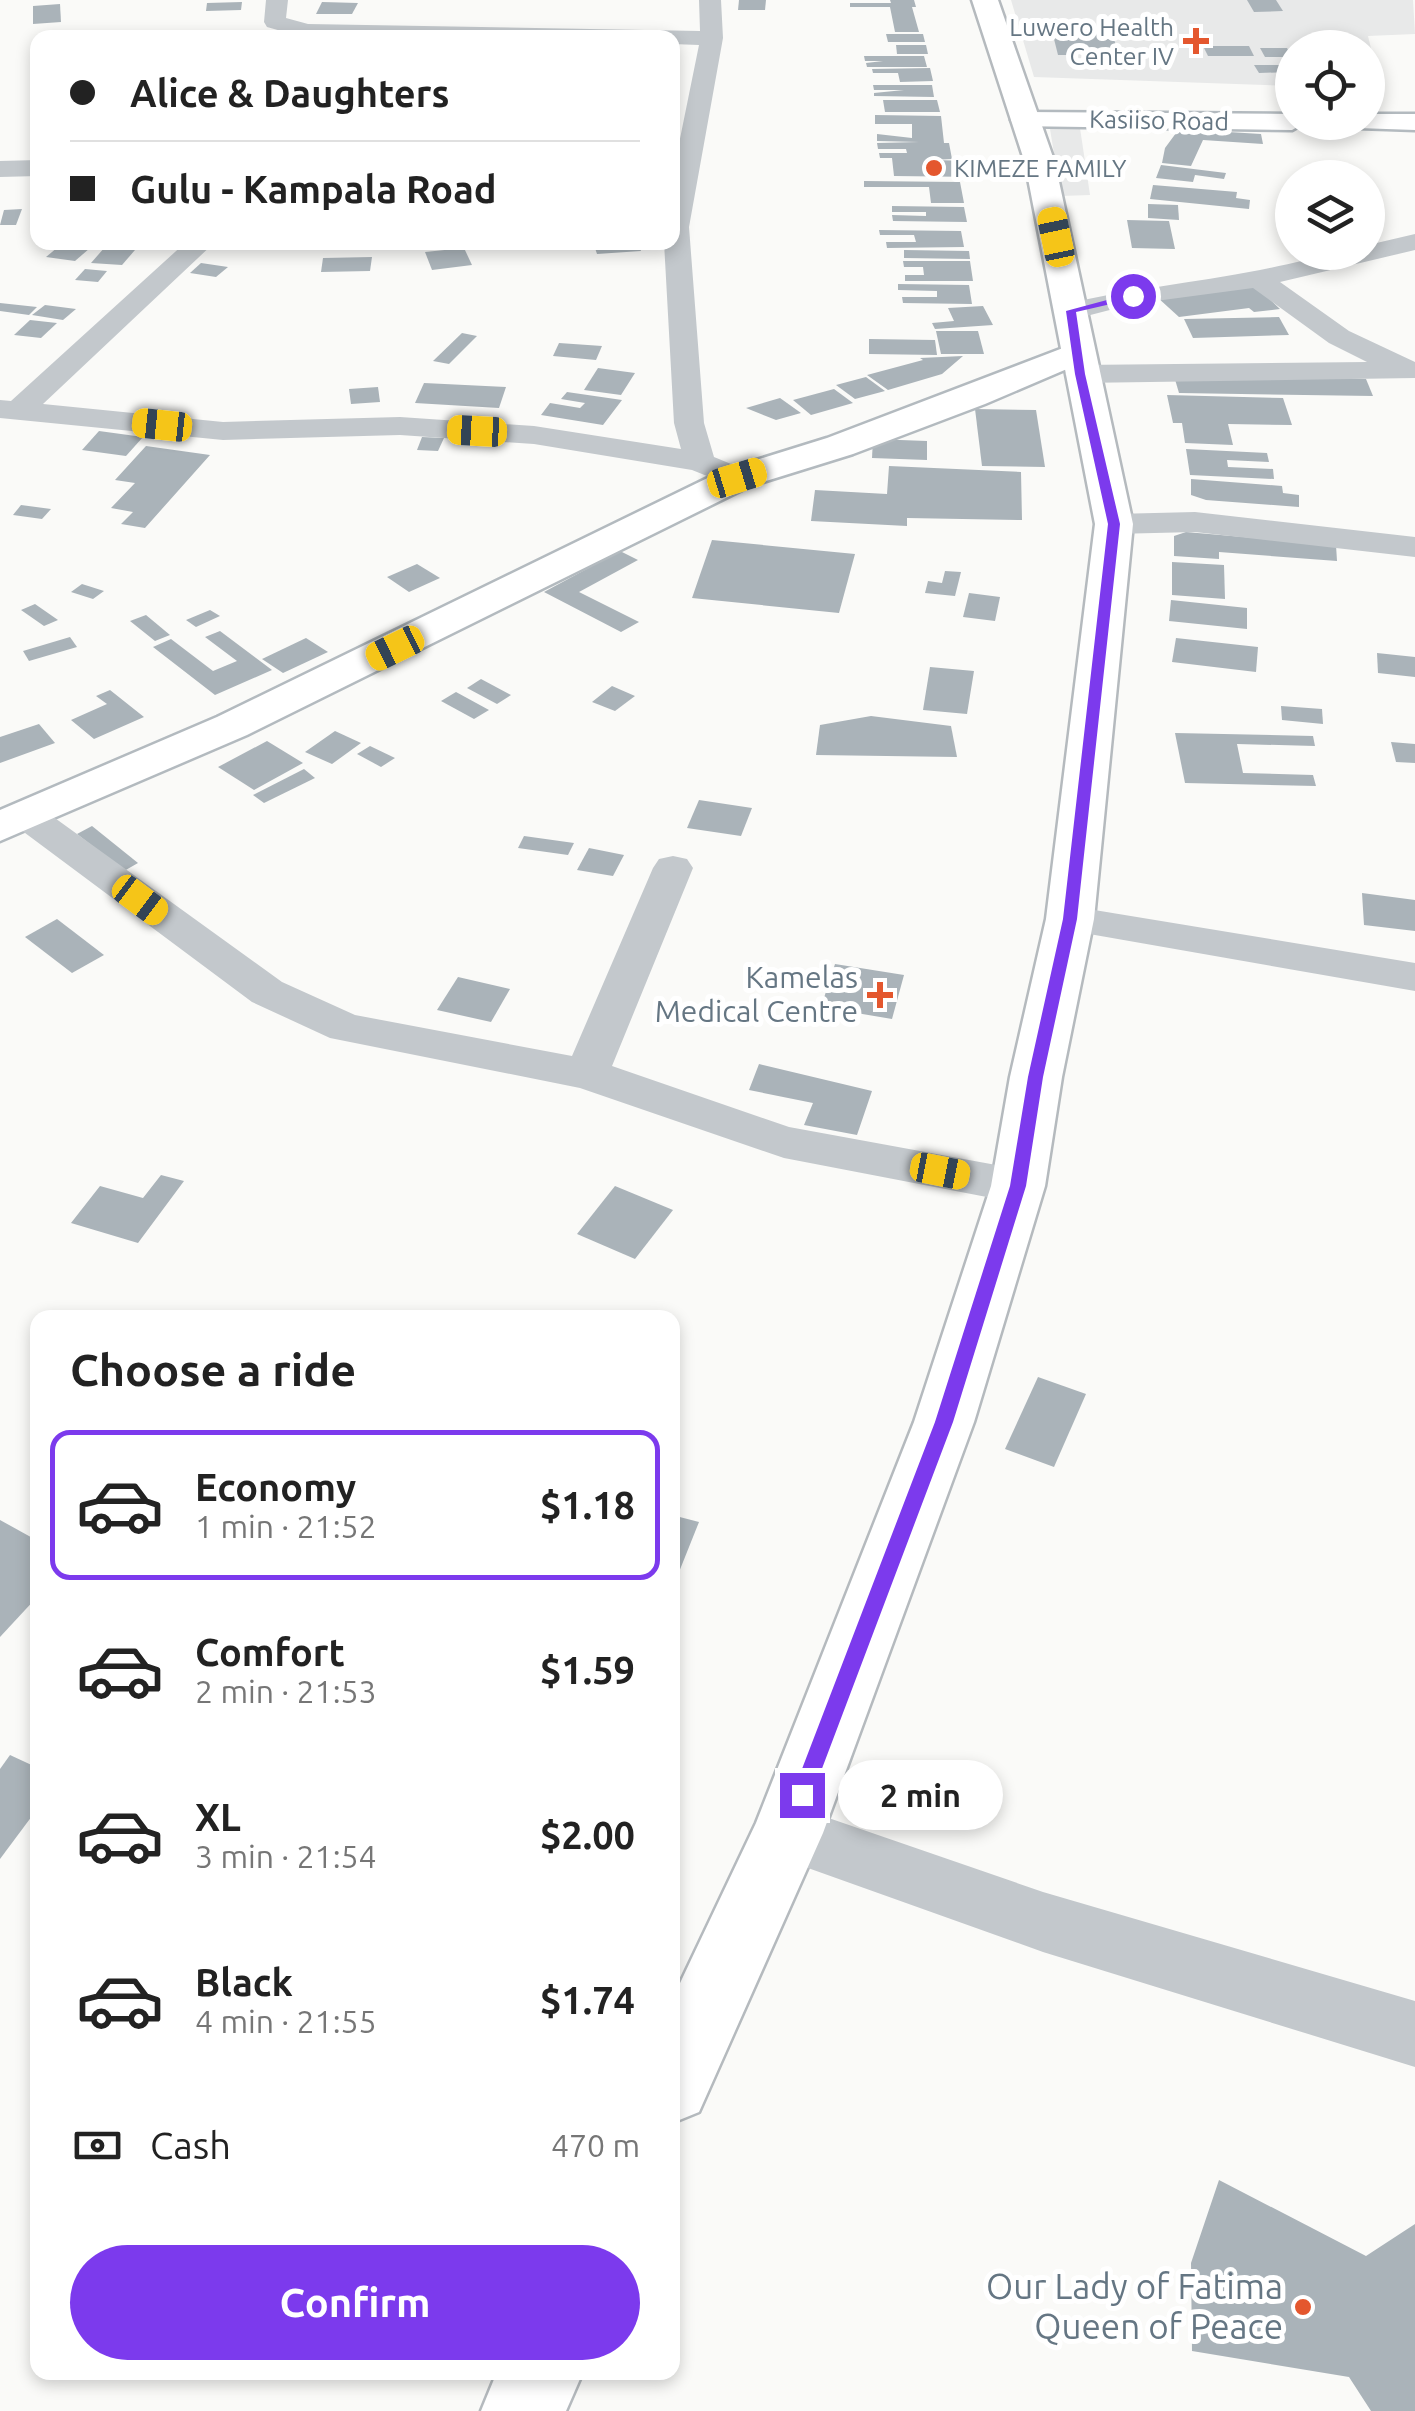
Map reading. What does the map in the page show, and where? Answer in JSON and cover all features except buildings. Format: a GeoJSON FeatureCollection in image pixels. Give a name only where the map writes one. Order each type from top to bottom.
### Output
{"type":"FeatureCollection","features":[{"type":"Feature","properties":{"kind":"main road"},"geometry":{"type":"LineString","coordinates":[[680,2067],[788,1832],[944,1422],[1018,1186],[1036,1077],[1070,919],[1114,524],[1040,163],[1003,63],[985,0]]}},
{"type":"Feature","properties":{"kind":"main road","name":"Kasiiso Road"},"geometry":{"type":"LineString","coordinates":[[1026,120],[1275,122]]}},
{"type":"Feature","properties":{"kind":"main road"},"geometry":{"type":"LineString","coordinates":[[1385,122],[1415,122]]}},
{"type":"Feature","properties":{"kind":"main road"},"geometry":{"type":"LineString","coordinates":[[14,822],[232,726],[737,478],[973,397],[1076,346]]}},
{"type":"Feature","properties":{"kind":"main road"},"geometry":{"type":"LineString","coordinates":[[524,2411],[538,2380]]}},
{"type":"Feature","properties":{"kind":"street"},"geometry":{"type":"LineString","coordinates":[[276,0],[275,22],[303,30]]}},
{"type":"Feature","properties":{"kind":"street"},"geometry":{"type":"LineString","coordinates":[[680,170],[712,38],[710,0]]}},
{"type":"Feature","properties":{"kind":"street"},"geometry":{"type":"LineString","coordinates":[[680,37],[712,38]]}},
{"type":"Feature","properties":{"kind":"street"},"geometry":{"type":"LineString","coordinates":[[0,169],[30,168]]}},
{"type":"Feature","properties":{"kind":"street"},"geometry":{"type":"LineString","coordinates":[[1076,346],[1133,296],[1258,279],[1415,242]]}},
{"type":"Feature","properties":{"kind":"street"},"geometry":{"type":"LineString","coordinates":[[10,410],[193,250]]}},
{"type":"Feature","properties":{"kind":"street"},"geometry":{"type":"LineString","coordinates":[[678,250],[689,423],[700,462]]}},
{"type":"Feature","properties":{"kind":"street"},"geometry":{"type":"LineString","coordinates":[[1258,279],[1338,338],[1412,371]]}},
{"type":"Feature","properties":{"kind":"street"},"geometry":{"type":"LineString","coordinates":[[1076,346],[1412,371]]}},
{"type":"Feature","properties":{"kind":"street"},"geometry":{"type":"LineString","coordinates":[[10,410],[223,432],[400,426],[534,435],[700,462],[737,478]]}},
{"type":"Feature","properties":{"kind":"street"},"geometry":{"type":"LineString","coordinates":[[1114,524],[1195,522],[1415,547]]}},
{"type":"Feature","properties":{"kind":"street"},"geometry":{"type":"LineString","coordinates":[[14,822],[267,992],[302,1012],[345,1028],[587,1074],[784,1142],[1018,1186]]}},
{"type":"Feature","properties":{"kind":"street"},"geometry":{"type":"LineString","coordinates":[[587,1074],[673,868]]}},
{"type":"Feature","properties":{"kind":"street"},"geometry":{"type":"LineString","coordinates":[[1070,919],[1415,977]]}},
{"type":"Feature","properties":{"kind":"street"},"geometry":{"type":"LineString","coordinates":[[788,1832],[1043,1922],[1415,2033]]}},
{"type":"Feature","properties":{"kind":"shaded area","name":"Luwero Health Center IV"},"geometry":{"type":"Polygon","coordinates":[[[1011,0],[1413,0],[1415,34],[1385,35],[1385,30],[1275,30],[1275,85],[1034,77],[1011,0]]]}},
{"type":"Feature","properties":{"kind":"shaded area"},"geometry":{"type":"Polygon","coordinates":[[[1080,128],[1090,195],[1061,196],[1050,129],[1080,128]]]}},
{"type":"Feature","properties":{"kind":"place","name":"Luwero Health Center IV"},"geometry":{"type":"Point","coordinates":[1196,41]}},
{"type":"Feature","properties":{"kind":"place","name":"KIMEZE FAMILY"},"geometry":{"type":"Point","coordinates":[934,168]}},
{"type":"Feature","properties":{"kind":"place","name":"Kamelas Medical Centre"},"geometry":{"type":"Point","coordinates":[880,995]}},
{"type":"Feature","properties":{"kind":"place","name":"Our Lady of Fatima Queen of Peace"},"geometry":{"type":"Point","coordinates":[1303,2307]}},
{"type":"Feature","properties":{"kind":"route"},"geometry":{"type":"LineString","coordinates":[[802,1795],[944,1422],[1018,1186],[1036,1077],[1070,919],[1114,524],[1080,374],[1071,311],[1133,296]]}}]}
